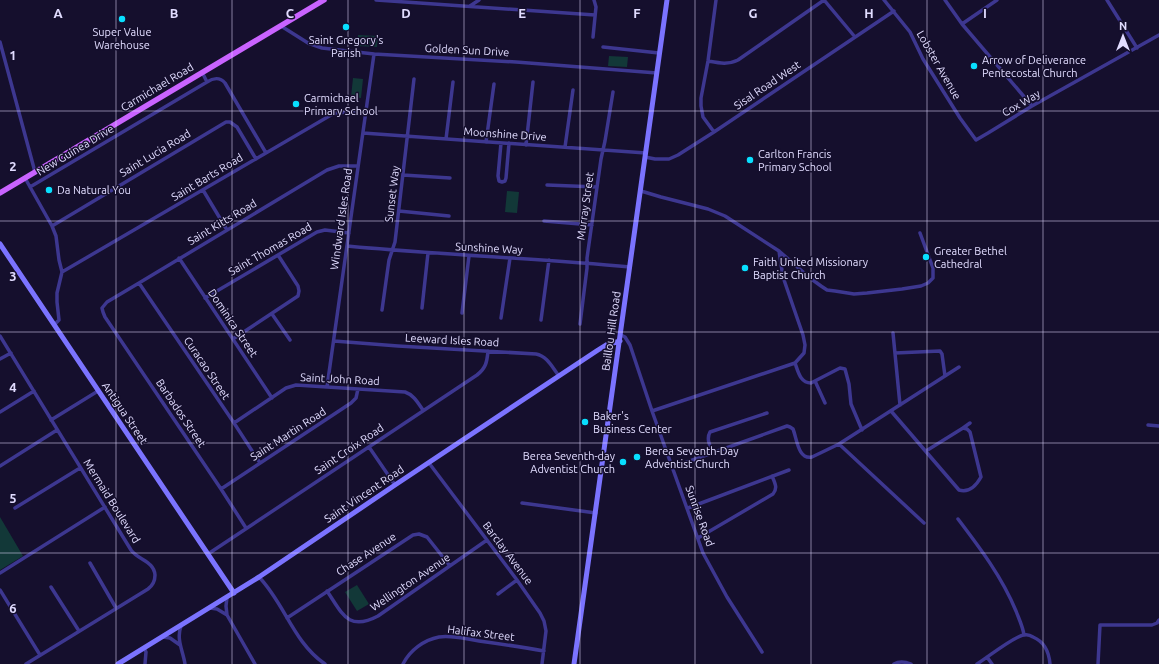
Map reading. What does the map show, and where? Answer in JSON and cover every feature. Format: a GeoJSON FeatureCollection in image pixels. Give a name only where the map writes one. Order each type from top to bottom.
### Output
{"type":"FeatureCollection","features":[{"type":"Feature","properties":{"kind":"main road","name":"Carmichael Road"},"geometry":{"type":"LineString","coordinates":[[0,192],[324,0]]}},
{"type":"Feature","properties":{"kind":"street"},"geometry":{"type":"LineString","coordinates":[[376,0],[595,15]]}},
{"type":"Feature","properties":{"kind":"street"},"geometry":{"type":"LineString","coordinates":[[469,6],[479,0]]}},
{"type":"Feature","properties":{"kind":"street"},"geometry":{"type":"LineString","coordinates":[[593,37],[596,7],[594,0]]}},
{"type":"Feature","properties":{"kind":"street","name":"Baillou Hill Road"},"geometry":{"type":"LineString","coordinates":[[574,664],[667,0]]}},
{"type":"Feature","properties":{"kind":"street"},"geometry":{"type":"LineString","coordinates":[[714,132],[703,117],[700,106],[708,62],[716,0]]}},
{"type":"Feature","properties":{"kind":"street"},"geometry":{"type":"LineString","coordinates":[[708,62],[727,63],[738,60],[824,0],[855,37]]}},
{"type":"Feature","properties":{"kind":"street","name":"Lobster Avenue"},"geometry":{"type":"LineString","coordinates":[[884,0],[910,32],[923,59],[960,118],[976,140]]}},
{"type":"Feature","properties":{"kind":"street"},"geometry":{"type":"LineString","coordinates":[[945,0],[962,24],[1032,106]]}},
{"type":"Feature","properties":{"kind":"street"},"geometry":{"type":"LineString","coordinates":[[962,24],[997,0]]}},
{"type":"Feature","properties":{"kind":"street"},"geometry":{"type":"LineString","coordinates":[[1107,0],[1136,48]]}},
{"type":"Feature","properties":{"kind":"street","name":"Sisal Road West"},"geometry":{"type":"LineString","coordinates":[[646,155],[660,159],[674,158],[894,11]]}},
{"type":"Feature","properties":{"kind":"street","name":"Golden Sun Drive"},"geometry":{"type":"LineString","coordinates":[[281,26],[294,35],[322,48],[374,54],[516,62],[657,74]]}},
{"type":"Feature","properties":{"kind":"street","name":"Cox Way"},"geometry":{"type":"LineString","coordinates":[[976,140],[1032,106],[1159,35]]}},
{"type":"Feature","properties":{"kind":"street"},"geometry":{"type":"LineString","coordinates":[[0,42],[35,172]]}},
{"type":"Feature","properties":{"kind":"street"},"geometry":{"type":"LineString","coordinates":[[603,47],[659,53]]}},
{"type":"Feature","properties":{"kind":"street","name":"Windward Isles Road"},"geometry":{"type":"LineString","coordinates":[[326,387],[334,341],[357,166],[374,54]]}},
{"type":"Feature","properties":{"kind":"street"},"geometry":{"type":"LineString","coordinates":[[202,72],[207,82],[214,78],[220,79],[224,82],[266,153]]}},
{"type":"Feature","properties":{"kind":"street","name":"Sunset Way"},"geometry":{"type":"LineString","coordinates":[[382,310],[389,260],[395,242],[414,79]]}},
{"type":"Feature","properties":{"kind":"street","name":"New Guinea Drive"},"geometry":{"type":"LineString","coordinates":[[30,187],[207,82]]}},
{"type":"Feature","properties":{"kind":"street"},"geometry":{"type":"LineString","coordinates":[[446,139],[453,82]]}},
{"type":"Feature","properties":{"kind":"street"},"geometry":{"type":"LineString","coordinates":[[526,145],[533,82]]}},
{"type":"Feature","properties":{"kind":"street"},"geometry":{"type":"LineString","coordinates":[[486,142],[494,84]]}},
{"type":"Feature","properties":{"kind":"street"},"geometry":{"type":"LineString","coordinates":[[565,147],[573,90]]}},
{"type":"Feature","properties":{"kind":"street","name":"Murray Street"},"geometry":{"type":"LineString","coordinates":[[580,324],[597,187],[613,92]]}},
{"type":"Feature","properties":{"kind":"street","name":"Saint Barts Road"},"geometry":{"type":"LineString","coordinates":[[62,272],[336,113],[345,112],[365,114]]}},
{"type":"Feature","properties":{"kind":"street","name":"Saint Lucia Road"},"geometry":{"type":"LineString","coordinates":[[52,226],[226,122],[230,122],[237,127],[256,159]]}},
{"type":"Feature","properties":{"kind":"street","name":"Moonshine Drive"},"geometry":{"type":"LineString","coordinates":[[363,133],[565,147],[646,155]]}},
{"type":"Feature","properties":{"kind":"street"},"geometry":{"type":"LineString","coordinates":[[501,143],[498,176],[499,181],[502,182],[506,178],[509,143]]}},
{"type":"Feature","properties":{"kind":"street","name":"Saint Kitts Road"},"geometry":{"type":"LineString","coordinates":[[102,308],[105,303],[139,282],[327,170],[339,166],[357,166]]}},
{"type":"Feature","properties":{"kind":"street"},"geometry":{"type":"LineString","coordinates":[[403,174],[450,178]]}},
{"type":"Feature","properties":{"kind":"street"},"geometry":{"type":"LineString","coordinates":[[25,178],[56,236],[62,272],[57,293],[59,320],[54,325]]}},
{"type":"Feature","properties":{"kind":"street"},"geometry":{"type":"LineString","coordinates":[[547,185],[597,187]]}},
{"type":"Feature","properties":{"kind":"street"},"geometry":{"type":"LineString","coordinates":[[203,190],[227,230]]}},
{"type":"Feature","properties":{"kind":"street"},"geometry":{"type":"LineString","coordinates":[[641,191],[708,209],[720,214],[779,251],[810,278],[827,290],[858,294],[884,292],[921,286],[928,283],[932,280],[933,268],[920,233]]}},
{"type":"Feature","properties":{"kind":"street"},"geometry":{"type":"LineString","coordinates":[[399,211],[449,216]]}},
{"type":"Feature","properties":{"kind":"street"},"geometry":{"type":"LineString","coordinates":[[544,221],[592,225]]}},
{"type":"Feature","properties":{"kind":"street","name":"Saint Thomas Road"},"geometry":{"type":"LineString","coordinates":[[204,298],[319,231],[325,230],[349,233]]}},
{"type":"Feature","properties":{"kind":"street","name":"Antigua Street"},"geometry":{"type":"LineString","coordinates":[[0,244],[234,593]]}},
{"type":"Feature","properties":{"kind":"street","name":"Sunshine Way"},"geometry":{"type":"LineString","coordinates":[[347,246],[630,267]]}},
{"type":"Feature","properties":{"kind":"street"},"geometry":{"type":"LineString","coordinates":[[652,411],[795,363],[804,352],[805,345],[803,335],[784,281],[779,251]]}},
{"type":"Feature","properties":{"kind":"street"},"geometry":{"type":"LineString","coordinates":[[422,308],[428,253]]}},
{"type":"Feature","properties":{"kind":"street"},"geometry":{"type":"LineString","coordinates":[[233,339],[296,298],[299,293],[298,286],[278,256]]}},
{"type":"Feature","properties":{"kind":"street"},"geometry":{"type":"LineString","coordinates":[[462,313],[469,256]]}},
{"type":"Feature","properties":{"kind":"street","name":"Dominica Street"},"geometry":{"type":"LineString","coordinates":[[179,258],[204,298],[272,398]]}},
{"type":"Feature","properties":{"kind":"street"},"geometry":{"type":"LineString","coordinates":[[501,318],[510,258]]}},
{"type":"Feature","properties":{"kind":"street"},"geometry":{"type":"LineString","coordinates":[[540,320],[549,260]]}},
{"type":"Feature","properties":{"kind":"street","name":"Curacao Street"},"geometry":{"type":"LineString","coordinates":[[139,282],[260,463]]}},
{"type":"Feature","properties":{"kind":"street","name":"Barbados Street"},"geometry":{"type":"LineString","coordinates":[[102,308],[105,317],[246,528]]}},
{"type":"Feature","properties":{"kind":"street"},"geometry":{"type":"LineString","coordinates":[[272,314],[290,340]]}},
{"type":"Feature","properties":{"kind":"street"},"geometry":{"type":"LineString","coordinates":[[893,333],[900,405]]}},
{"type":"Feature","properties":{"kind":"street","name":"Sunrise Road"},"geometry":{"type":"LineString","coordinates":[[621,335],[630,345],[703,554],[726,597],[762,652]]}},
{"type":"Feature","properties":{"kind":"street","name":"Mermaid Boulevard"},"geometry":{"type":"LineString","coordinates":[[0,336],[133,553],[150,564],[155,574],[154,582],[150,588],[26,664]]}},
{"type":"Feature","properties":{"kind":"street","name":"Leeward Isles Road"},"geometry":{"type":"LineString","coordinates":[[334,341],[539,354],[547,359],[559,376]]}},
{"type":"Feature","properties":{"kind":"street","name":"Saint Vincent Road"},"geometry":{"type":"LineString","coordinates":[[118,664],[259,577],[394,485],[603,347],[620,341]]}},
{"type":"Feature","properties":{"kind":"street","name":"Saint Croix Road"},"geometry":{"type":"LineString","coordinates":[[208,554],[481,372],[486,364],[488,351]]}},
{"type":"Feature","properties":{"kind":"street"},"geometry":{"type":"LineString","coordinates":[[895,352],[940,351],[942,354],[945,376]]}},
{"type":"Feature","properties":{"kind":"street"},"geometry":{"type":"LineString","coordinates":[[0,359],[11,353]]}},
{"type":"Feature","properties":{"kind":"street"},"geometry":{"type":"LineString","coordinates":[[795,363],[802,380],[809,383],[840,368],[845,369],[851,404],[862,430]]}},
{"type":"Feature","properties":{"kind":"street"},"geometry":{"type":"LineString","coordinates":[[673,467],[786,426],[793,429],[799,449],[804,456],[812,457],[839,444],[862,430],[959,367]]}},
{"type":"Feature","properties":{"kind":"street"},"geometry":{"type":"LineString","coordinates":[[815,381],[825,403]]}},
{"type":"Feature","properties":{"kind":"street","name":"Saint John Road"},"geometry":{"type":"LineString","coordinates":[[234,423],[288,387],[294,385],[407,392],[414,397],[423,410]]}},
{"type":"Feature","properties":{"kind":"street","name":"Saint Martin Road"},"geometry":{"type":"LineString","coordinates":[[221,489],[351,403],[356,398],[358,389]]}},
{"type":"Feature","properties":{"kind":"street"},"geometry":{"type":"LineString","coordinates":[[0,412],[34,391]]}},
{"type":"Feature","properties":{"kind":"street"},"geometry":{"type":"LineString","coordinates":[[51,420],[98,391]]}},
{"type":"Feature","properties":{"kind":"street"},"geometry":{"type":"LineString","coordinates":[[891,411],[956,487],[959,490],[968,491],[975,486],[981,477],[970,432],[963,428]]}},
{"type":"Feature","properties":{"kind":"street"},"geometry":{"type":"LineString","coordinates":[[713,453],[708,439],[710,432],[768,413]]}},
{"type":"Feature","properties":{"kind":"street"},"geometry":{"type":"LineString","coordinates":[[926,451],[970,423]]}},
{"type":"Feature","properties":{"kind":"street"},"geometry":{"type":"LineString","coordinates":[[1148,425],[1159,426]]}},
{"type":"Feature","properties":{"kind":"street"},"geometry":{"type":"LineString","coordinates":[[0,466],[57,430]]}},
{"type":"Feature","properties":{"kind":"street"},"geometry":{"type":"LineString","coordinates":[[839,444],[924,523]]}},
{"type":"Feature","properties":{"kind":"street"},"geometry":{"type":"LineString","coordinates":[[369,447],[394,485]]}},
{"type":"Feature","properties":{"kind":"street","name":"Barclay Avenue"},"geometry":{"type":"LineString","coordinates":[[429,463],[537,607],[544,621],[546,634],[542,664]]}},
{"type":"Feature","properties":{"kind":"street"},"geometry":{"type":"LineString","coordinates":[[15,508],[80,468]]}},
{"type":"Feature","properties":{"kind":"street"},"geometry":{"type":"LineString","coordinates":[[688,508],[789,470]]}},
{"type":"Feature","properties":{"kind":"street"},"geometry":{"type":"LineString","coordinates":[[698,538],[773,494],[776,486],[772,476]]}},
{"type":"Feature","properties":{"kind":"street"},"geometry":{"type":"LineString","coordinates":[[522,503],[596,513]]}},
{"type":"Feature","properties":{"kind":"street"},"geometry":{"type":"LineString","coordinates":[[0,574],[105,507]]}},
{"type":"Feature","properties":{"kind":"street"},"geometry":{"type":"LineString","coordinates":[[958,519],[994,568],[1013,604],[1024,630],[1024,635]]}},
{"type":"Feature","properties":{"kind":"street","name":"Chase Avenue"},"geometry":{"type":"LineString","coordinates":[[287,618],[408,538],[416,535],[427,537],[450,566]]}},
{"type":"Feature","properties":{"kind":"street","name":"Wellington Avenue"},"geometry":{"type":"LineString","coordinates":[[327,591],[347,618],[353,621],[363,622],[370,620],[378,616],[487,540]]}},
{"type":"Feature","properties":{"kind":"street"},"geometry":{"type":"LineString","coordinates":[[90,563],[116,608]]}},
{"type":"Feature","properties":{"kind":"street"},"geometry":{"type":"LineString","coordinates":[[259,577],[273,593],[298,637],[317,659],[325,664]]}},
{"type":"Feature","properties":{"kind":"street"},"geometry":{"type":"LineString","coordinates":[[498,594],[518,580]]}},
{"type":"Feature","properties":{"kind":"street"},"geometry":{"type":"LineString","coordinates":[[51,587],[79,631]]}},
{"type":"Feature","properties":{"kind":"street"},"geometry":{"type":"LineString","coordinates":[[0,590],[40,655]]}},
{"type":"Feature","properties":{"kind":"street"},"geometry":{"type":"LineString","coordinates":[[227,597],[227,615],[255,664]]}},
{"type":"Feature","properties":{"kind":"street"},"geometry":{"type":"LineString","coordinates":[[210,608],[217,609],[227,615]]}},
{"type":"Feature","properties":{"kind":"street"},"geometry":{"type":"LineString","coordinates":[[1098,664],[1100,625],[1152,625],[1157,623],[1159,620]]}},
{"type":"Feature","properties":{"kind":"street"},"geometry":{"type":"LineString","coordinates":[[181,626],[179,635],[180,645],[185,664]]}},
{"type":"Feature","properties":{"kind":"street"},"geometry":{"type":"LineString","coordinates":[[977,664],[1017,638],[1024,635],[1030,635],[1046,647],[1050,664]]}},
{"type":"Feature","properties":{"kind":"street"},"geometry":{"type":"LineString","coordinates":[[162,637],[170,638],[180,645]]}},
{"type":"Feature","properties":{"kind":"street","name":"Halifax Street"},"geometry":{"type":"LineString","coordinates":[[403,664],[416,648],[428,641],[440,637],[459,638],[544,651]]}},
{"type":"Feature","properties":{"kind":"street"},"geometry":{"type":"LineString","coordinates":[[144,648],[146,652],[145,664]]}},
{"type":"Feature","properties":{"kind":"street"},"geometry":{"type":"LineString","coordinates":[[987,657],[992,664]]}},
{"type":"Feature","properties":{"kind":"street"},"geometry":{"type":"LineString","coordinates":[[894,664],[897,662],[911,664]]}},
{"type":"Feature","properties":{"kind":"green space"},"geometry":{"type":"Polygon","coordinates":[[[358,35],[378,36],[377,47],[357,46],[358,35]]]}},
{"type":"Feature","properties":{"kind":"green space"},"geometry":{"type":"Polygon","coordinates":[[[609,56],[628,57],[627,67],[608,66],[609,56]]]}},
{"type":"Feature","properties":{"kind":"green space"},"geometry":{"type":"Polygon","coordinates":[[[353,78],[363,79],[361,98],[351,97],[353,78]]]}},
{"type":"Feature","properties":{"kind":"green space"},"geometry":{"type":"Polygon","coordinates":[[[507,191],[519,192],[517,213],[505,212],[507,191]]]}},
{"type":"Feature","properties":{"kind":"green space"},"geometry":{"type":"Polygon","coordinates":[[[0,517],[23,556],[0,570],[0,517]]]}},
{"type":"Feature","properties":{"kind":"green space"},"geometry":{"type":"Polygon","coordinates":[[[357,585],[369,604],[357,611],[345,592],[357,585]]]}},
{"type":"Feature","properties":{"kind":"place","name":"Super Value Warehouse"},"geometry":{"type":"Point","coordinates":[122,19]}},
{"type":"Feature","properties":{"kind":"place","name":"Saint Gregory's Parish"},"geometry":{"type":"Point","coordinates":[346,27]}},
{"type":"Feature","properties":{"kind":"place","name":"Arrow of Deliverance Pentecostal Church"},"geometry":{"type":"Point","coordinates":[974,66]}},
{"type":"Feature","properties":{"kind":"place","name":"Carmichael Primary School"},"geometry":{"type":"Point","coordinates":[296,104]}},
{"type":"Feature","properties":{"kind":"place","name":"Carlton Francis Primary School"},"geometry":{"type":"Point","coordinates":[750,160]}},
{"type":"Feature","properties":{"kind":"place","name":"Da Natural You"},"geometry":{"type":"Point","coordinates":[49,190]}},
{"type":"Feature","properties":{"kind":"place","name":"Greater Bethel Cathedral"},"geometry":{"type":"Point","coordinates":[926,257]}},
{"type":"Feature","properties":{"kind":"place","name":"Faith United Missionary Baptist Church"},"geometry":{"type":"Point","coordinates":[745,268]}},
{"type":"Feature","properties":{"kind":"place","name":"Baker's Business Center"},"geometry":{"type":"Point","coordinates":[585,422]}},
{"type":"Feature","properties":{"kind":"place","name":"Berea Seventh-Day Adventist Church"},"geometry":{"type":"Point","coordinates":[637,457]}},
{"type":"Feature","properties":{"kind":"place","name":"Berea Seventh-day Adventist Church"},"geometry":{"type":"Point","coordinates":[623,462]}}]}
